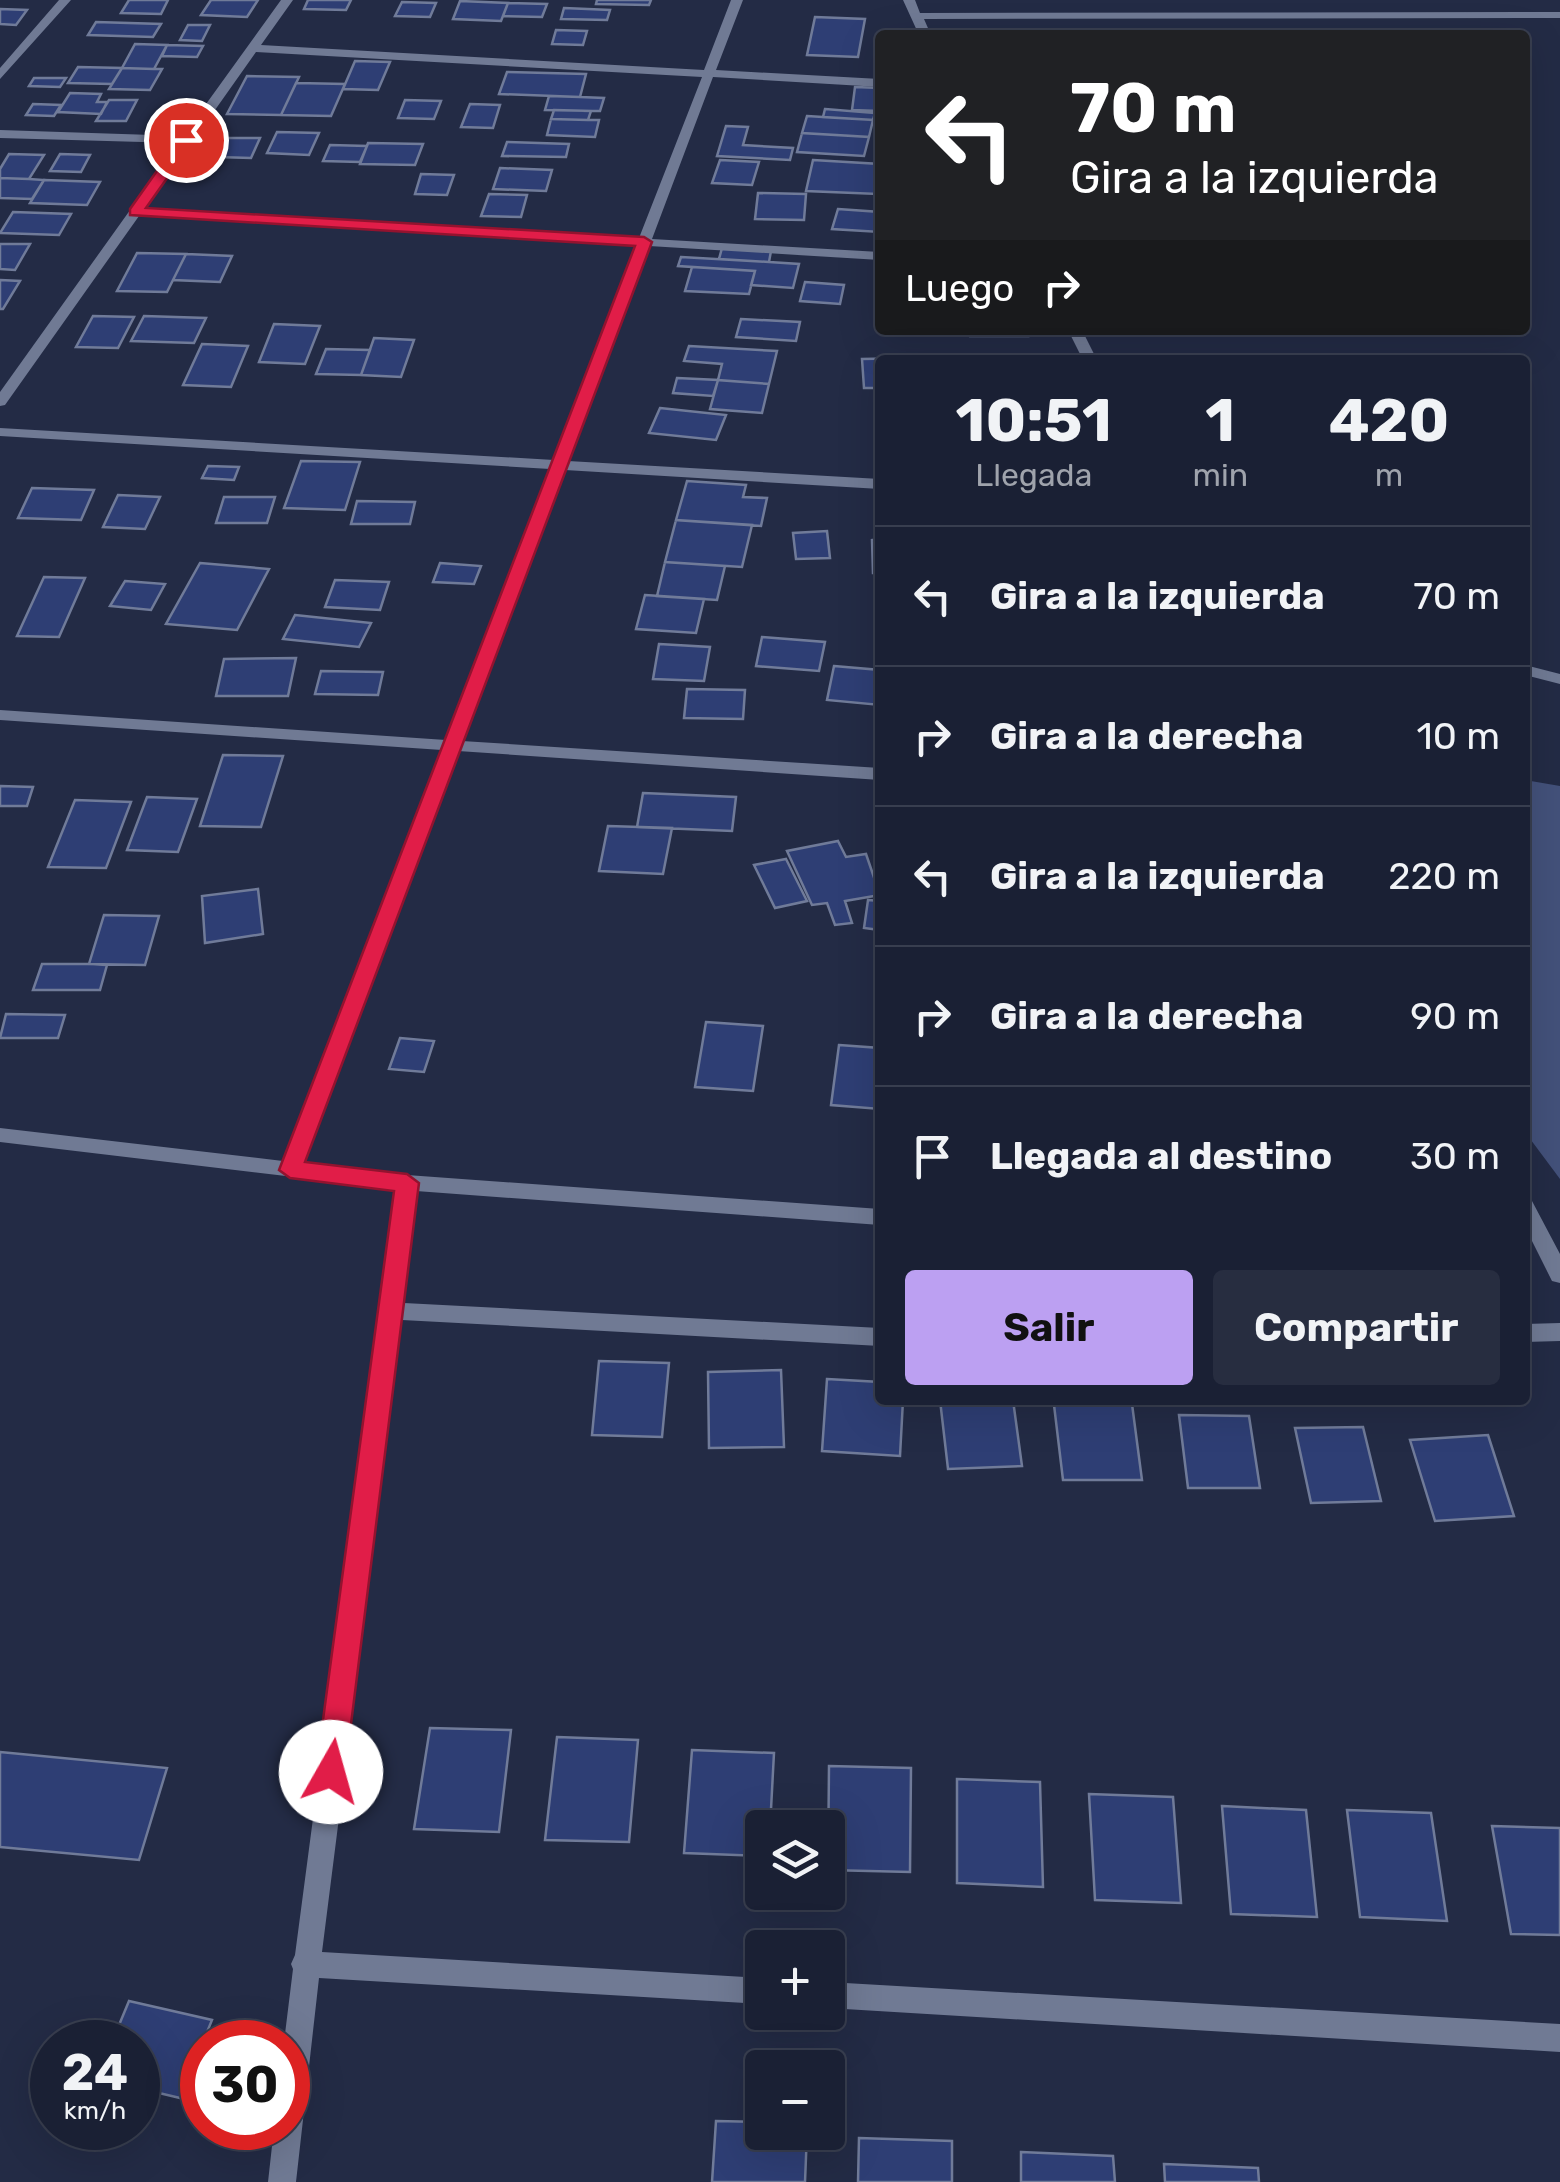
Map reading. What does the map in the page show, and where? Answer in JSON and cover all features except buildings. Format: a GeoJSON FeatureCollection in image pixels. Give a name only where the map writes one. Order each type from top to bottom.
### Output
{"type":"FeatureCollection","features":[{"type":"Feature","properties":{"kind":"street"},"geometry":{"type":"LineString","coordinates":[[0,75],[65,0]]}},
{"type":"Feature","properties":{"kind":"street"},"geometry":{"type":"LineString","coordinates":[[0,402],[288,0]]}},
{"type":"Feature","properties":{"kind":"street"},"geometry":{"type":"LineString","coordinates":[[290,1170],[737,0]]}},
{"type":"Feature","properties":{"kind":"street"},"geometry":{"type":"LineString","coordinates":[[909,0],[923,30]]}},
{"type":"Feature","properties":{"kind":"street"},"geometry":{"type":"LineString","coordinates":[[916,16],[1560,14]]}},
{"type":"Feature","properties":{"kind":"street"},"geometry":{"type":"LineString","coordinates":[[253,48],[875,83]]}},
{"type":"Feature","properties":{"kind":"street"},"geometry":{"type":"LineString","coordinates":[[0,134],[186,140]]}},
{"type":"Feature","properties":{"kind":"street"},"geometry":{"type":"LineString","coordinates":[[136,212],[875,256]]}},
{"type":"Feature","properties":{"kind":"street"},"geometry":{"type":"LineString","coordinates":[[0,432],[875,484]]}},
{"type":"Feature","properties":{"kind":"street"},"geometry":{"type":"LineString","coordinates":[[1530,671],[1560,679]]}},
{"type":"Feature","properties":{"kind":"street"},"geometry":{"type":"LineString","coordinates":[[0,715],[875,774]]}},
{"type":"Feature","properties":{"kind":"street"},"geometry":{"type":"LineString","coordinates":[[0,1136],[407,1183],[875,1217]]}},
{"type":"Feature","properties":{"kind":"street"},"geometry":{"type":"LineString","coordinates":[[282,2182],[304,1964],[407,1183]]}},
{"type":"Feature","properties":{"kind":"street"},"geometry":{"type":"LineString","coordinates":[[1530,1219],[1560,1274]]}},
{"type":"Feature","properties":{"kind":"street"},"geometry":{"type":"LineString","coordinates":[[393,1311],[875,1337]]}},
{"type":"Feature","properties":{"kind":"street"},"geometry":{"type":"LineString","coordinates":[[1530,1333],[1560,1332]]}},
{"type":"Feature","properties":{"kind":"street"},"geometry":{"type":"LineString","coordinates":[[304,1964],[745,1990]]}},
{"type":"Feature","properties":{"kind":"street"},"geometry":{"type":"LineString","coordinates":[[845,1995],[1560,2038]]}},
{"type":"Feature","properties":{"kind":"shaded area"},"geometry":{"type":"Polygon","coordinates":[[[1530,781],[1560,786],[1560,1179],[1530,1139],[1530,781]]]}},
{"type":"Feature","properties":{"kind":"route"},"geometry":{"type":"LineString","coordinates":[[186,140],[136,212],[644,242],[290,1170],[407,1183],[331,1772]]}}]}
